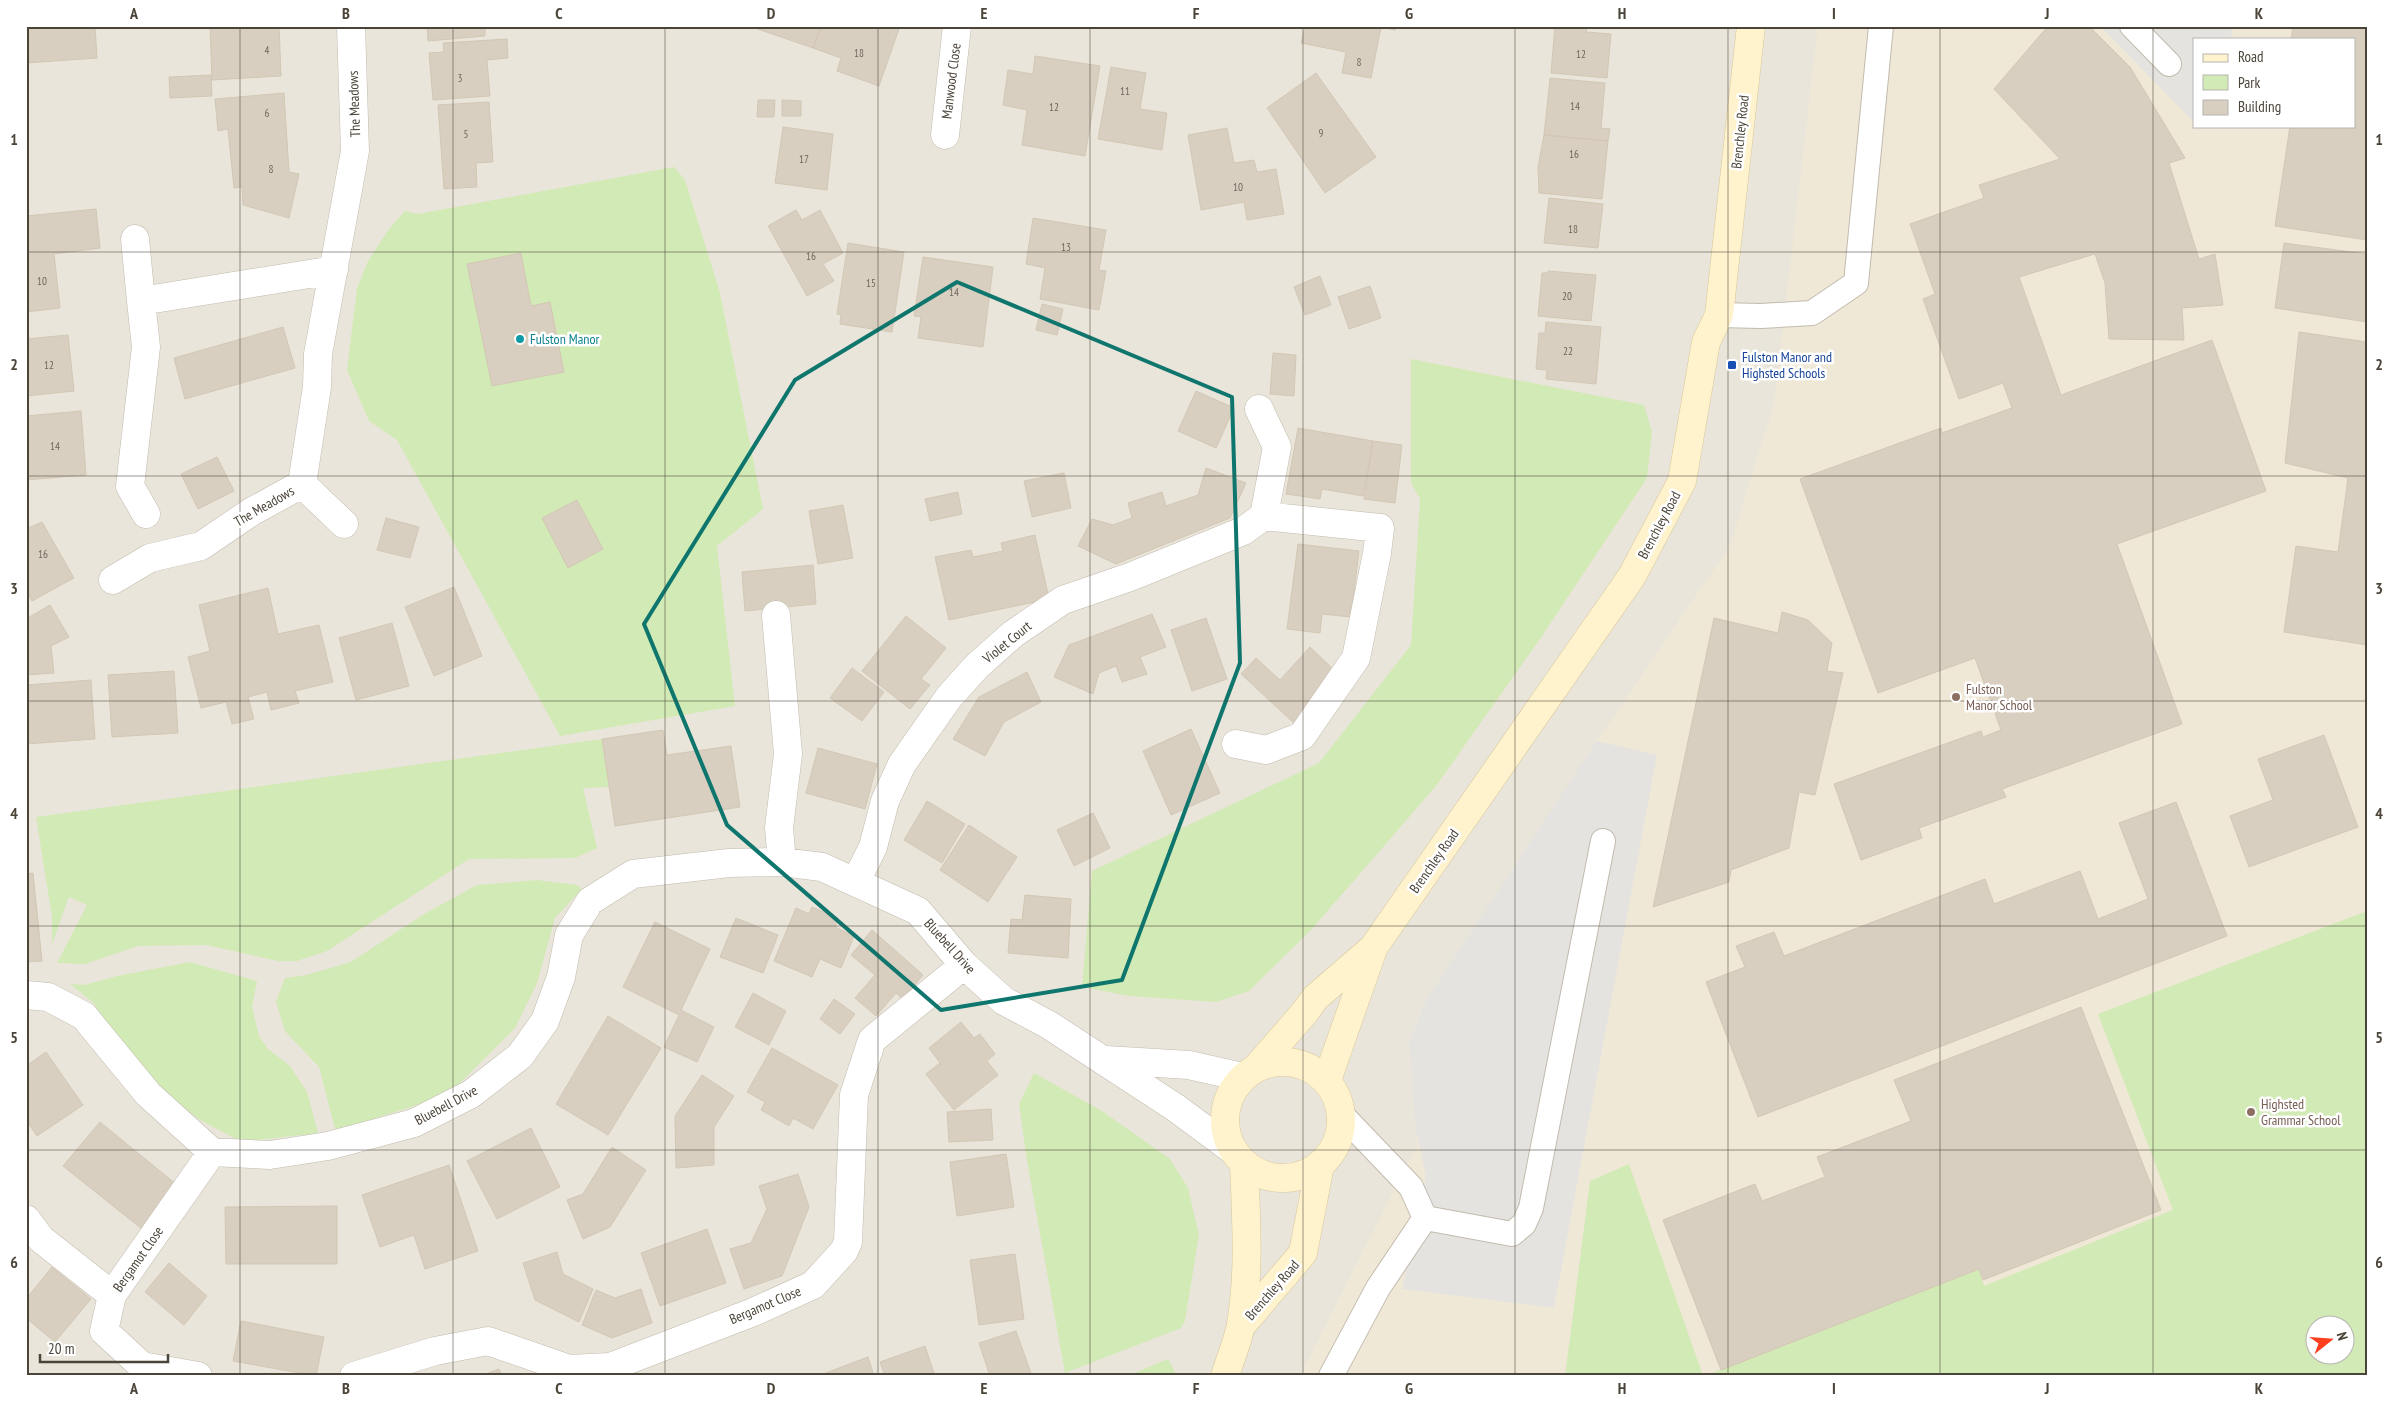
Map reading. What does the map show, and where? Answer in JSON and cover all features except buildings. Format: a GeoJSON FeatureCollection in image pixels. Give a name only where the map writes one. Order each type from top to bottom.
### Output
{"type":"FeatureCollection","features":[{"type":"Feature","properties":{"kind":"street","name":"The Meadows"},"geometry":{"type":"LineString","coordinates":[[113,580],[150,558],[201,546],[251,512],[302,484],[313,416],[318,354],[355,151],[350,26]]}},
{"type":"Feature","properties":{"kind":"street","name":"Manwood Close"},"geometry":{"type":"LineString","coordinates":[[945,135],[957,26]]}},
{"type":"Feature","properties":{"kind":"street","name":"Brenchley Road"},"geometry":{"type":"LineString","coordinates":[[1250,1072],[1305,1012],[1315,998],[1373,948],[1632,576],[1682,481],[1706,342],[1719,315],[1751,26]]}},
{"type":"Feature","properties":{"kind":"street"},"geometry":{"type":"LineString","coordinates":[[134,239],[146,347],[130,486],[146,514]]}},
{"type":"Feature","properties":{"kind":"street"},"geometry":{"type":"LineString","coordinates":[[141,301],[334,270]]}},
{"type":"Feature","properties":{"kind":"street"},"geometry":{"type":"LineString","coordinates":[[1236,744],[1266,750],[1302,736],[1356,658],[1377,553],[1380,528],[1264,516],[1277,447],[1260,409]]}},
{"type":"Feature","properties":{"kind":"street"},"geometry":{"type":"LineString","coordinates":[[302,484],[344,524]]}},
{"type":"Feature","properties":{"kind":"street","name":"Violet Court"},"geometry":{"type":"LineString","coordinates":[[856,881],[873,847],[885,801],[902,764],[949,697],[984,659],[1013,634],[1063,600],[1130,577],[1235,535],[1264,516]]}},
{"type":"Feature","properties":{"kind":"street"},"geometry":{"type":"LineString","coordinates":[[776,615],[788,754],[779,828],[782,862]]}},
{"type":"Feature","properties":{"kind":"street","name":"Bluebell Drive"},"geometry":{"type":"LineString","coordinates":[[212,1152],[279,1154],[328,1146],[414,1123],[471,1094],[520,1056],[545,1022],[560,977],[569,935],[590,901],[633,874],[729,864],[782,862],[822,867],[918,911],[964,965],[1004,1001],[1050,1025],[1104,1060],[1176,1108],[1239,1157]]}},
{"type":"Feature","properties":{"kind":"street","name":"Brenchley Road"},"geometry":{"type":"LineString","coordinates":[[1327,1080],[1373,948]]}},
{"type":"Feature","properties":{"kind":"street","name":"Bergamot Close"},"geometry":{"type":"LineString","coordinates":[[354,1376],[435,1351],[488,1341],[569,1369],[610,1367],[750,1313],[813,1285],[844,1251],[848,1242],[854,1095],[872,1040],[964,965]]}},
{"type":"Feature","properties":{"kind":"street"},"geometry":{"type":"LineString","coordinates":[[26,995],[48,997],[84,1016],[148,1094],[212,1152]]}},
{"type":"Feature","properties":{"kind":"street","name":"Bluebell Drive"},"geometry":{"type":"LineString","coordinates":[[1104,1060],[1189,1065],[1250,1072]]}},
{"type":"Feature","properties":{"kind":"street"},"geometry":{"type":"LineString","coordinates":[[1275,1061],[1295,1062],[1312,1068],[1327,1080],[1337,1096],[1342,1115],[1340,1134],[1333,1151],[1320,1165],[1306,1174],[1290,1178],[1273,1178],[1258,1172],[1239,1157],[1227,1137],[1226,1105],[1232,1090],[1250,1072],[1275,1061]]}},
{"type":"Feature","properties":{"kind":"street","name":"Bergamot Close"},"geometry":{"type":"LineString","coordinates":[[184,1375],[142,1366],[104,1332],[112,1294],[212,1152]]}},
{"type":"Feature","properties":{"kind":"street","name":"Brenchley Road"},"geometry":{"type":"LineString","coordinates":[[1225,1376],[1241,1326],[1247,1242],[1239,1157]]}},
{"type":"Feature","properties":{"kind":"street","name":"Brenchley Road"},"geometry":{"type":"LineString","coordinates":[[1241,1326],[1303,1253],[1320,1165]]}},
{"type":"Feature","properties":{"kind":"street"},"geometry":{"type":"LineString","coordinates":[[26,1219],[41,1239],[112,1294]]}},
{"type":"Feature","properties":{"kind":"lane"},"geometry":{"type":"LineString","coordinates":[[1719,315],[1812,313],[1856,283],[1881,26]]}},
{"type":"Feature","properties":{"kind":"lane"},"geometry":{"type":"LineString","coordinates":[[2132,26],[2169,64]]}},
{"type":"Feature","properties":{"kind":"lane"},"geometry":{"type":"LineString","coordinates":[[1425,1218],[1512,1234],[1524,1224],[1531,1208],[1603,841]]}},
{"type":"Feature","properties":{"kind":"lane"},"geometry":{"type":"LineString","coordinates":[[1342,1115],[1411,1187],[1425,1218]]}},
{"type":"Feature","properties":{"kind":"lane"},"geometry":{"type":"LineString","coordinates":[[1331,1376],[1378,1288],[1425,1218]]}},
{"type":"Feature","properties":{"kind":"highlighted area"},"geometry":{"type":"Polygon","coordinates":[[[957,282],[1232,397],[1240,663],[1122,980],[941,1010],[727,825],[644,624],[795,380],[957,282]]]}},
{"type":"Feature","properties":{"kind":"shaded area"},"geometry":{"type":"Polygon","coordinates":[[[26,26],[2367,26],[2367,1376],[26,1376],[26,26]]]}},
{"type":"Feature","properties":{"kind":"shaded area","name":"Fulston Manor School"},"geometry":{"type":"Polygon","coordinates":[[[1818,26],[2367,26],[2367,1376],[1300,1376],[1417,1145],[1409,1041],[1428,997],[1597,741],[1730,546],[1774,404],[1818,26]]]}},
{"type":"Feature","properties":{"kind":"shaded area"},"geometry":{"type":"Polygon","coordinates":[[[2100,26],[2233,26],[2231,38],[2193,38],[2193,121],[2100,26]]]}},
{"type":"Feature","properties":{"kind":"shaded area"},"geometry":{"type":"Polygon","coordinates":[[[1597,741],[1657,755],[1554,1308],[1402,1289],[1426,1176],[1416,1132],[1409,1041],[1428,997],[1597,741]]]}},
{"type":"Feature","properties":{"kind":"green space"},"geometry":{"type":"Polygon","coordinates":[[[674,167],[685,180],[720,293],[763,509],[717,546],[735,706],[560,736],[397,440],[369,421],[347,370],[357,288],[368,261],[389,229],[405,211],[418,214],[674,167]]]}},
{"type":"Feature","properties":{"kind":"green space"},"geometry":{"type":"Polygon","coordinates":[[[1411,359],[1644,405],[1652,432],[1647,478],[1542,636],[1436,786],[1311,930],[1249,991],[1216,1002],[1129,996],[1082,987],[1092,871],[1319,763],[1411,645],[1420,499],[1411,483],[1411,359]]]}},
{"type":"Feature","properties":{"kind":"green space"},"geometry":{"type":"Polygon","coordinates":[[[602,739],[610,787],[583,788],[597,848],[575,858],[469,859],[327,951],[297,961],[278,961],[206,945],[138,946],[85,964],[57,963],[87,905],[69,897],[52,944],[52,917],[36,817],[602,739]]]}},
{"type":"Feature","properties":{"kind":"green space"},"geometry":{"type":"Polygon","coordinates":[[[537,880],[577,885],[582,889],[555,918],[537,983],[515,1028],[459,1084],[420,1104],[348,1127],[335,1129],[319,1067],[285,1031],[276,1002],[285,978],[306,975],[351,962],[424,914],[477,885],[537,880]]]}},
{"type":"Feature","properties":{"kind":"green space","name":"Highsted Grammar School"},"geometry":{"type":"Polygon","coordinates":[[[2367,911],[2367,1376],[1704,1376],[1979,1269],[1984,1286],[2173,1210],[2098,1014],[2367,911]]]}},
{"type":"Feature","properties":{"kind":"green space"},"geometry":{"type":"Polygon","coordinates":[[[190,962],[257,981],[252,1007],[259,1036],[268,1049],[290,1066],[307,1092],[318,1133],[242,1142],[200,1120],[162,1091],[112,1037],[94,1003],[70,984],[84,985],[117,976],[190,962]]]}},
{"type":"Feature","properties":{"kind":"green space"},"geometry":{"type":"Polygon","coordinates":[[[1034,1073],[1102,1111],[1170,1159],[1188,1188],[1199,1235],[1185,1321],[1181,1328],[1065,1373],[1027,1161],[1019,1104],[1034,1073]]]}},
{"type":"Feature","properties":{"kind":"green space"},"geometry":{"type":"Polygon","coordinates":[[[1629,1164],[1703,1376],[1565,1376],[1590,1181],[1629,1164]]]}},
{"type":"Feature","properties":{"kind":"green space"},"geometry":{"type":"Polygon","coordinates":[[[1168,1359],[1175,1372],[1174,1376],[1127,1376],[1168,1359]]]}},
{"type":"Feature","properties":{"kind":"place","name":"Fulston Manor"},"geometry":{"type":"Point","coordinates":[520,339]}},
{"type":"Feature","properties":{"kind":"place","name":"Fulston Manor and Highsted Schools"},"geometry":{"type":"Point","coordinates":[1732,365]}},
{"type":"Feature","properties":{"kind":"place","name":"Fulston Manor School"},"geometry":{"type":"Point","coordinates":[1956,697]}},
{"type":"Feature","properties":{"kind":"place","name":"Highsted Grammar School"},"geometry":{"type":"Point","coordinates":[2251,1112]}}]}
